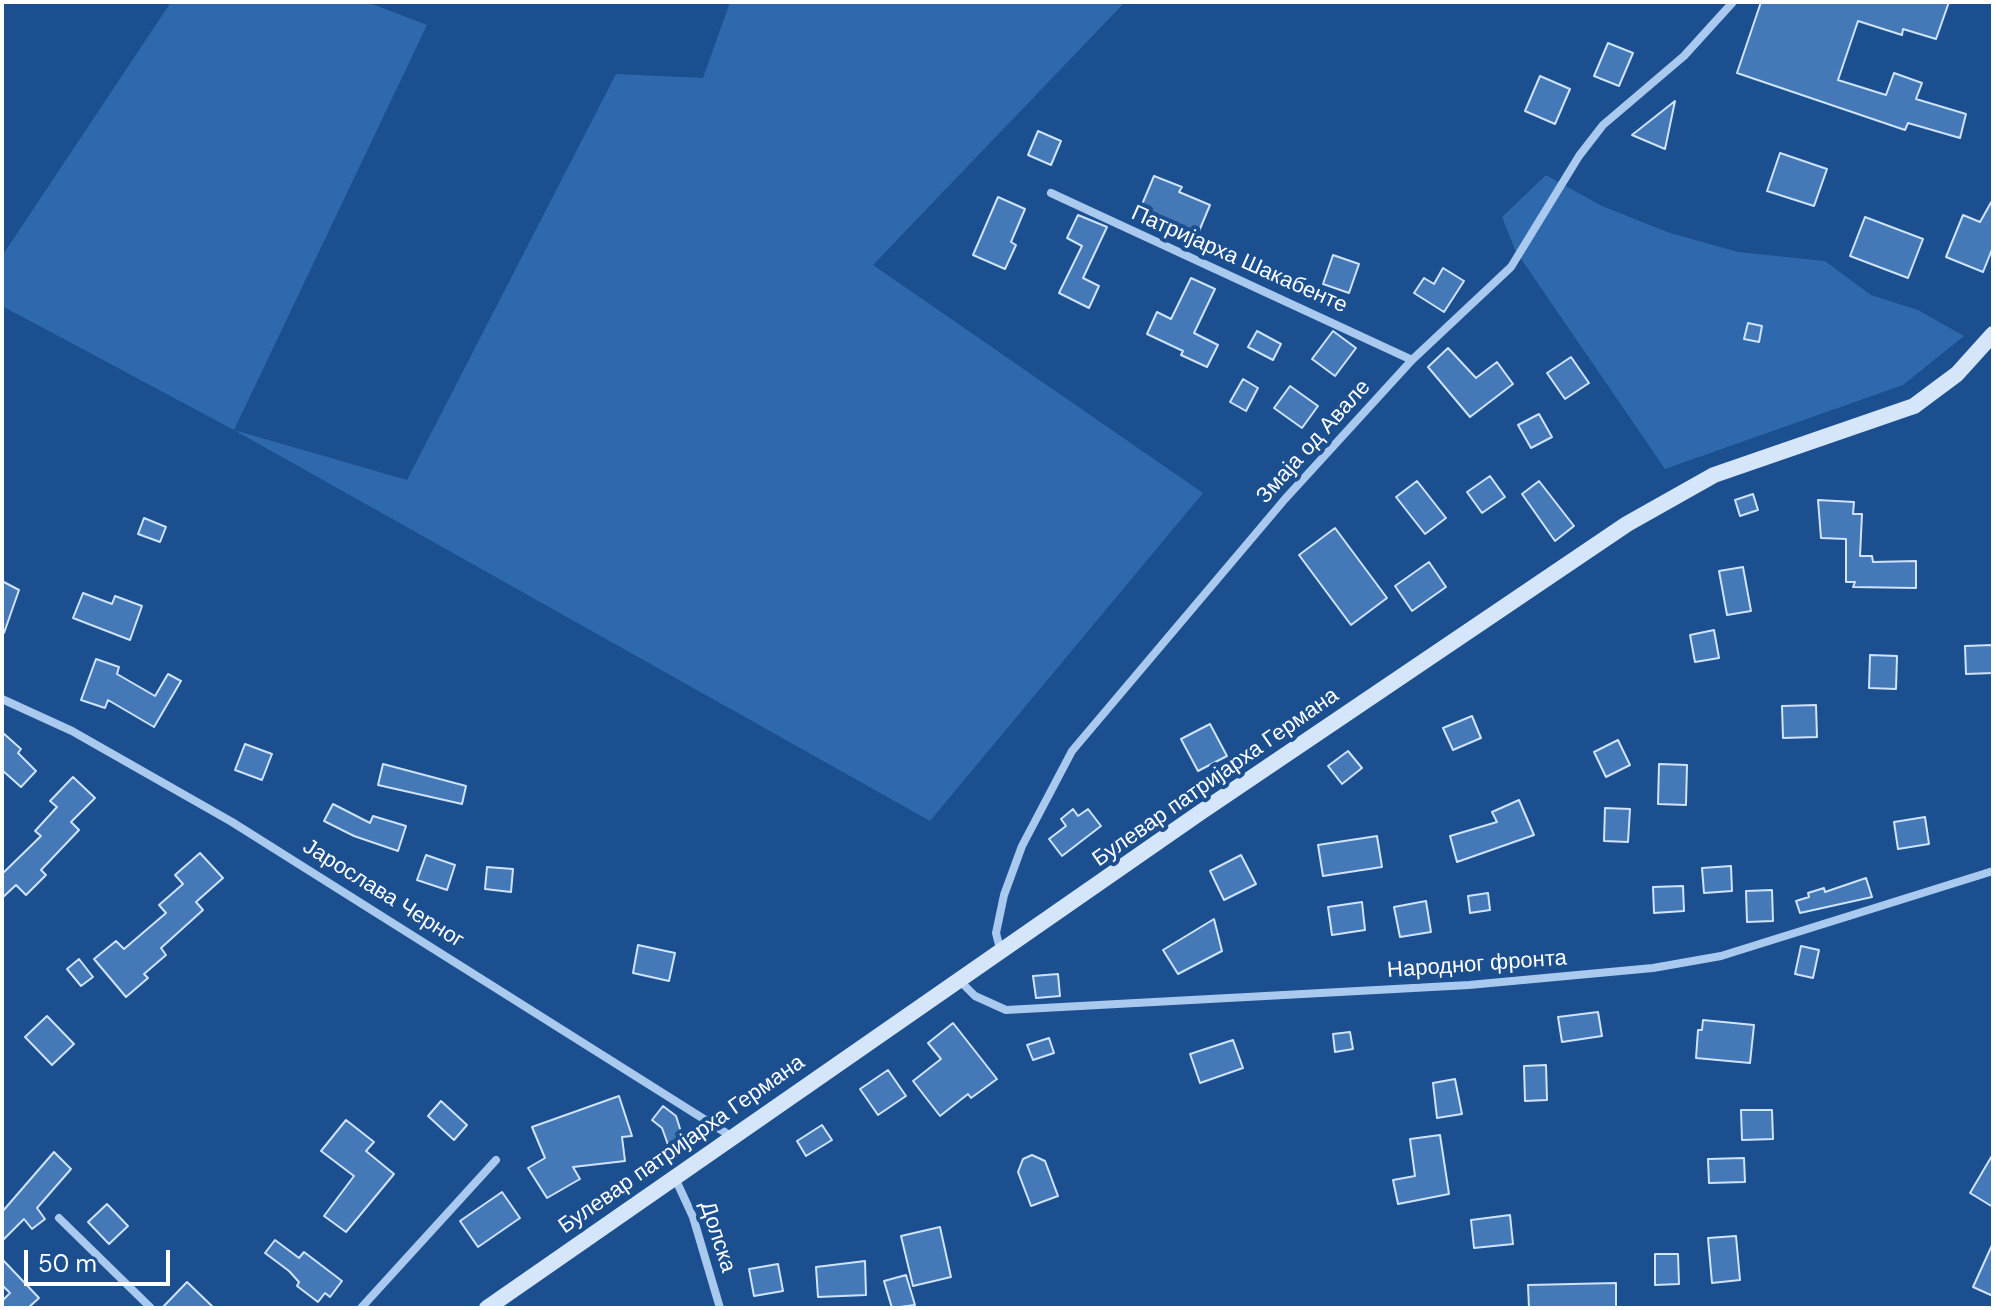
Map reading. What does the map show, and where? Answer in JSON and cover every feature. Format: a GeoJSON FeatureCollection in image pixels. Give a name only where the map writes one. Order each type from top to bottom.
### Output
{"type":"FeatureCollection","features":[{"type":"Feature","properties":{"kind":"main road","name":"Булевар патријарха Германа"},"geometry":{"type":"LineString","coordinates":[[487,1308],[1201,812],[1649,511],[1714,475],[1914,406],[1949,381],[1993,334]]}},
{"type":"Feature","properties":{"kind":"street","name":"Змаја од Авале"},"geometry":{"type":"LineString","coordinates":[[1001,953],[996,933],[1004,895],[1022,846],[1072,751],[1285,499],[1412,360],[1511,267],[1579,156],[1603,125],[1684,56],[1733,2]]}},
{"type":"Feature","properties":{"kind":"street","name":"Патријарха Шакабенте"},"geometry":{"type":"LineString","coordinates":[[1051,193],[1412,360]]}},
{"type":"Feature","properties":{"kind":"street","name":"Јарослава Черног"},"geometry":{"type":"LineString","coordinates":[[2,699],[72,731],[232,822],[734,1138]]}},
{"type":"Feature","properties":{"kind":"street","name":"Народног фронта"},"geometry":{"type":"LineString","coordinates":[[960,981],[975,996],[1006,1010],[1566,978],[1721,956],[1993,871]]}},
{"type":"Feature","properties":{"kind":"street"},"geometry":{"type":"LineString","coordinates":[[361,1308],[496,1160]]}},
{"type":"Feature","properties":{"kind":"street","name":"Долска"},"geometry":{"type":"LineString","coordinates":[[675,1178],[693,1217],[720,1308]]}},
{"type":"Feature","properties":{"kind":"street"},"geometry":{"type":"LineString","coordinates":[[59,1218],[151,1308]]}},
{"type":"Feature","properties":{"kind":"shaded area"},"geometry":{"type":"Polygon","coordinates":[[[171,2],[367,2],[427,25],[234,430],[2,306],[2,256],[171,2]]]}},
{"type":"Feature","properties":{"kind":"shaded area"},"geometry":{"type":"Polygon","coordinates":[[[730,2],[1125,2],[873,265],[1203,493],[930,821],[234,430],[407,480],[616,74],[703,78],[730,2]]]}},
{"type":"Feature","properties":{"kind":"shaded area"},"geometry":{"type":"Polygon","coordinates":[[[1546,175],[1602,206],[1667,232],[1738,252],[1825,261],[1871,295],[1918,310],[1964,336],[1903,385],[1665,469],[1515,250],[1502,217],[1546,175]]]}},
{"type":"Feature","properties":{"kind":"building"},"geometry":{"type":"Polygon","coordinates":[[[1761,2],[1949,2],[1936,39],[1903,29],[1902,35],[1858,21],[1838,80],[1886,95],[1894,73],[1922,83],[1916,99],[1966,114],[1960,138],[1908,123],[1905,130],[1737,73],[1761,2]]]}},
{"type":"Feature","properties":{"kind":"building"},"geometry":{"type":"Polygon","coordinates":[[[1608,43],[1633,53],[1619,86],[1594,76],[1608,43]]]}},
{"type":"Feature","properties":{"kind":"building"},"geometry":{"type":"Polygon","coordinates":[[[1540,76],[1570,89],[1555,124],[1525,111],[1540,76]]]}},
{"type":"Feature","properties":{"kind":"building"},"geometry":{"type":"Polygon","coordinates":[[[1675,101],[1665,149],[1632,135],[1675,101]]]}},
{"type":"Feature","properties":{"kind":"building"},"geometry":{"type":"Polygon","coordinates":[[[1038,131],[1061,141],[1051,165],[1028,155],[1038,131]]]}},
{"type":"Feature","properties":{"kind":"building"},"geometry":{"type":"Polygon","coordinates":[[[1780,153],[1827,169],[1814,206],[1767,191],[1780,153]]]}},
{"type":"Feature","properties":{"kind":"building"},"geometry":{"type":"Polygon","coordinates":[[[1154,176],[1182,187],[1179,192],[1210,205],[1197,236],[1138,214],[1154,176]]]}},
{"type":"Feature","properties":{"kind":"building"},"geometry":{"type":"Polygon","coordinates":[[[998,197],[1025,209],[1011,242],[1016,245],[1005,269],[973,255],[998,197]]]}},
{"type":"Feature","properties":{"kind":"building"},"geometry":{"type":"Polygon","coordinates":[[[1993,199],[1993,247],[1983,272],[1946,257],[1963,215],[1980,222],[1993,199]]]}},
{"type":"Feature","properties":{"kind":"building"},"geometry":{"type":"Polygon","coordinates":[[[1078,215],[1107,227],[1083,278],[1099,286],[1089,308],[1059,293],[1082,246],[1067,238],[1078,215]]]}},
{"type":"Feature","properties":{"kind":"building"},"geometry":{"type":"Polygon","coordinates":[[[1865,217],[1923,239],[1908,278],[1850,256],[1865,217]]]}},
{"type":"Feature","properties":{"kind":"building"},"geometry":{"type":"Polygon","coordinates":[[[1333,255],[1359,264],[1349,293],[1323,284],[1333,255]]]}},
{"type":"Feature","properties":{"kind":"building"},"geometry":{"type":"Polygon","coordinates":[[[1443,268],[1464,281],[1444,312],[1414,293],[1424,278],[1434,284],[1443,268]]]}},
{"type":"Feature","properties":{"kind":"building"},"geometry":{"type":"Polygon","coordinates":[[[1191,278],[1215,289],[1194,333],[1218,345],[1207,367],[1181,355],[1183,351],[1147,334],[1157,312],[1171,319],[1191,278]]]}},
{"type":"Feature","properties":{"kind":"building"},"geometry":{"type":"Polygon","coordinates":[[[1748,323],[1762,326],[1759,342],[1744,339],[1748,323]]]}},
{"type":"Feature","properties":{"kind":"building"},"geometry":{"type":"Polygon","coordinates":[[[1257,331],[1281,344],[1273,360],[1248,347],[1257,331]]]}},
{"type":"Feature","properties":{"kind":"building"},"geometry":{"type":"Polygon","coordinates":[[[1333,331],[1356,348],[1335,376],[1312,359],[1333,331]]]}},
{"type":"Feature","properties":{"kind":"building"},"geometry":{"type":"Polygon","coordinates":[[[1448,348],[1476,378],[1497,362],[1513,384],[1470,417],[1428,367],[1448,348]]]}},
{"type":"Feature","properties":{"kind":"building"},"geometry":{"type":"Polygon","coordinates":[[[1571,357],[1589,383],[1565,399],[1547,373],[1571,357]]]}},
{"type":"Feature","properties":{"kind":"building"},"geometry":{"type":"Polygon","coordinates":[[[1243,379],[1258,388],[1246,411],[1230,402],[1243,379]]]}},
{"type":"Feature","properties":{"kind":"building"},"geometry":{"type":"Polygon","coordinates":[[[1290,386],[1318,406],[1302,428],[1274,408],[1290,386]]]}},
{"type":"Feature","properties":{"kind":"building"},"geometry":{"type":"Polygon","coordinates":[[[1539,414],[1552,437],[1531,448],[1518,425],[1539,414]]]}},
{"type":"Feature","properties":{"kind":"building"},"geometry":{"type":"Polygon","coordinates":[[[1490,476],[1505,497],[1482,513],[1467,492],[1490,476]]]}},
{"type":"Feature","properties":{"kind":"building"},"geometry":{"type":"Polygon","coordinates":[[[1417,481],[1446,518],[1425,534],[1396,497],[1417,481]]]}},
{"type":"Feature","properties":{"kind":"building"},"geometry":{"type":"Polygon","coordinates":[[[1539,481],[1574,526],[1555,541],[1522,494],[1539,481]]]}},
{"type":"Feature","properties":{"kind":"building"},"geometry":{"type":"Polygon","coordinates":[[[1753,494],[1758,510],[1740,516],[1735,500],[1753,494]]]}},
{"type":"Feature","properties":{"kind":"building"},"geometry":{"type":"Polygon","coordinates":[[[1818,500],[1854,502],[1853,514],[1862,514],[1860,556],[1872,556],[1873,562],[1916,561],[1916,588],[1853,587],[1855,582],[1846,582],[1846,539],[1821,538],[1818,500]]]}},
{"type":"Feature","properties":{"kind":"building"},"geometry":{"type":"Polygon","coordinates":[[[144,518],[166,527],[160,542],[138,534],[144,518]]]}},
{"type":"Feature","properties":{"kind":"building"},"geometry":{"type":"Polygon","coordinates":[[[1335,528],[1387,598],[1351,625],[1299,555],[1335,528]]]}},
{"type":"Feature","properties":{"kind":"building"},"geometry":{"type":"Polygon","coordinates":[[[1429,562],[1446,587],[1412,611],[1395,586],[1429,562]]]}},
{"type":"Feature","properties":{"kind":"building"},"geometry":{"type":"Polygon","coordinates":[[[1743,567],[1751,611],[1727,615],[1719,571],[1743,567]]]}},
{"type":"Feature","properties":{"kind":"building"},"geometry":{"type":"Polygon","coordinates":[[[2,581],[19,590],[4,633],[2,632],[2,581]]]}},
{"type":"Feature","properties":{"kind":"building"},"geometry":{"type":"Polygon","coordinates":[[[83,593],[112,604],[115,596],[142,606],[130,640],[73,618],[83,593]]]}},
{"type":"Feature","properties":{"kind":"building"},"geometry":{"type":"Polygon","coordinates":[[[1714,630],[1719,658],[1695,662],[1690,635],[1714,630]]]}},
{"type":"Feature","properties":{"kind":"building"},"geometry":{"type":"Polygon","coordinates":[[[1993,645],[1993,673],[1966,674],[1965,646],[1993,645]]]}},
{"type":"Feature","properties":{"kind":"building"},"geometry":{"type":"Polygon","coordinates":[[[1870,655],[1897,656],[1896,689],[1869,688],[1870,655]]]}},
{"type":"Feature","properties":{"kind":"building"},"geometry":{"type":"Polygon","coordinates":[[[96,659],[119,667],[117,674],[155,696],[168,674],[181,681],[154,727],[108,700],[105,708],[81,700],[96,659]]]}},
{"type":"Feature","properties":{"kind":"building"},"geometry":{"type":"Polygon","coordinates":[[[1816,705],[1817,737],[1783,738],[1782,706],[1816,705]]]}},
{"type":"Feature","properties":{"kind":"building"},"geometry":{"type":"Polygon","coordinates":[[[1472,716],[1481,738],[1453,750],[1443,728],[1472,716]]]}},
{"type":"Feature","properties":{"kind":"building"},"geometry":{"type":"Polygon","coordinates":[[[1210,724],[1227,756],[1198,771],[1181,739],[1210,724]]]}},
{"type":"Feature","properties":{"kind":"building"},"geometry":{"type":"Polygon","coordinates":[[[2,732],[21,749],[18,753],[36,771],[21,787],[2,770],[2,732]]]}},
{"type":"Feature","properties":{"kind":"building"},"geometry":{"type":"Polygon","coordinates":[[[1618,740],[1630,765],[1606,777],[1594,752],[1618,740]]]}},
{"type":"Feature","properties":{"kind":"building"},"geometry":{"type":"Polygon","coordinates":[[[245,744],[272,754],[262,780],[235,770],[245,744]]]}},
{"type":"Feature","properties":{"kind":"building"},"geometry":{"type":"Polygon","coordinates":[[[1348,751],[1362,768],[1342,784],[1328,766],[1348,751]]]}},
{"type":"Feature","properties":{"kind":"building"},"geometry":{"type":"Polygon","coordinates":[[[383,764],[466,786],[462,804],[378,785],[383,764]]]}},
{"type":"Feature","properties":{"kind":"building"},"geometry":{"type":"Polygon","coordinates":[[[1659,764],[1687,765],[1686,805],[1658,804],[1659,764]]]}},
{"type":"Feature","properties":{"kind":"building"},"geometry":{"type":"Polygon","coordinates":[[[73,777],[95,798],[71,822],[79,830],[41,870],[46,875],[26,895],[16,885],[2,898],[2,874],[41,836],[35,831],[57,807],[50,801],[73,777]]]}},
{"type":"Feature","properties":{"kind":"building"},"geometry":{"type":"Polygon","coordinates":[[[1519,800],[1534,835],[1457,862],[1450,836],[1497,822],[1492,812],[1519,800]]]}},
{"type":"Feature","properties":{"kind":"building"},"geometry":{"type":"Polygon","coordinates":[[[333,804],[370,823],[373,816],[406,826],[398,851],[354,836],[324,821],[333,804]]]}},
{"type":"Feature","properties":{"kind":"building"},"geometry":{"type":"Polygon","coordinates":[[[1605,808],[1630,809],[1628,842],[1604,841],[1605,808]]]}},
{"type":"Feature","properties":{"kind":"building"},"geometry":{"type":"Polygon","coordinates":[[[1073,809],[1078,816],[1088,809],[1101,826],[1062,856],[1049,839],[1066,826],[1061,819],[1073,809]]]}},
{"type":"Feature","properties":{"kind":"building"},"geometry":{"type":"Polygon","coordinates":[[[1925,817],[1929,844],[1898,849],[1894,822],[1925,817]]]}},
{"type":"Feature","properties":{"kind":"building"},"geometry":{"type":"Polygon","coordinates":[[[1377,836],[1382,867],[1323,876],[1318,845],[1377,836]]]}},
{"type":"Feature","properties":{"kind":"building"},"geometry":{"type":"Polygon","coordinates":[[[200,853],[223,878],[196,902],[203,910],[161,948],[166,955],[144,974],[148,978],[126,997],[94,959],[116,941],[124,949],[166,913],[159,905],[183,884],[175,875],[200,853]]]}},
{"type":"Feature","properties":{"kind":"building"},"geometry":{"type":"Polygon","coordinates":[[[426,855],[455,865],[447,890],[417,880],[426,855]]]}},
{"type":"Feature","properties":{"kind":"building"},"geometry":{"type":"Polygon","coordinates":[[[1241,855],[1256,884],[1224,900],[1210,871],[1241,855]]]}},
{"type":"Feature","properties":{"kind":"building"},"geometry":{"type":"Polygon","coordinates":[[[1731,866],[1732,891],[1704,893],[1702,868],[1731,866]]]}},
{"type":"Feature","properties":{"kind":"building"},"geometry":{"type":"Polygon","coordinates":[[[487,867],[513,869],[511,892],[485,889],[487,867]]]}},
{"type":"Feature","properties":{"kind":"building"},"geometry":{"type":"Polygon","coordinates":[[[1866,878],[1872,897],[1800,913],[1796,901],[1809,897],[1808,893],[1824,888],[1825,892],[1866,878]]]}},
{"type":"Feature","properties":{"kind":"building"},"geometry":{"type":"Polygon","coordinates":[[[1683,886],[1684,911],[1654,913],[1653,887],[1683,886]]]}},
{"type":"Feature","properties":{"kind":"building"},"geometry":{"type":"Polygon","coordinates":[[[1772,890],[1773,921],[1747,922],[1746,891],[1772,890]]]}},
{"type":"Feature","properties":{"kind":"building"},"geometry":{"type":"Polygon","coordinates":[[[1488,893],[1490,910],[1470,913],[1468,896],[1488,893]]]}},
{"type":"Feature","properties":{"kind":"building"},"geometry":{"type":"Polygon","coordinates":[[[1426,901],[1431,932],[1400,937],[1394,907],[1426,901]]]}},
{"type":"Feature","properties":{"kind":"building"},"geometry":{"type":"Polygon","coordinates":[[[1362,902],[1365,930],[1332,935],[1328,907],[1362,902]]]}},
{"type":"Feature","properties":{"kind":"building"},"geometry":{"type":"Polygon","coordinates":[[[1214,919],[1222,951],[1178,974],[1163,950],[1214,919]]]}},
{"type":"Feature","properties":{"kind":"building"},"geometry":{"type":"Polygon","coordinates":[[[638,945],[675,953],[669,981],[633,973],[638,945]]]}},
{"type":"Feature","properties":{"kind":"building"},"geometry":{"type":"Polygon","coordinates":[[[1801,946],[1819,950],[1813,978],[1795,974],[1801,946]]]}},
{"type":"Feature","properties":{"kind":"building"},"geometry":{"type":"Polygon","coordinates":[[[79,959],[93,977],[81,986],[67,969],[79,959]]]}},
{"type":"Feature","properties":{"kind":"building"},"geometry":{"type":"Polygon","coordinates":[[[1058,974],[1060,996],[1036,998],[1033,976],[1058,974]]]}},
{"type":"Feature","properties":{"kind":"building"},"geometry":{"type":"Polygon","coordinates":[[[1598,1012],[1602,1036],[1562,1042],[1558,1017],[1598,1012]]]}},
{"type":"Feature","properties":{"kind":"building"},"geometry":{"type":"Polygon","coordinates":[[[47,1016],[74,1044],[52,1065],[25,1037],[47,1016]]]}},
{"type":"Feature","properties":{"kind":"building"},"geometry":{"type":"Polygon","coordinates":[[[1703,1020],[1754,1025],[1750,1063],[1696,1058],[1698,1030],[1702,1030],[1703,1020]]]}},
{"type":"Feature","properties":{"kind":"building"},"geometry":{"type":"Polygon","coordinates":[[[953,1023],[997,1079],[971,1098],[968,1094],[940,1116],[913,1081],[941,1059],[928,1043],[953,1023]]]}},
{"type":"Feature","properties":{"kind":"building"},"geometry":{"type":"Polygon","coordinates":[[[1350,1032],[1353,1049],[1335,1052],[1333,1034],[1350,1032]]]}},
{"type":"Feature","properties":{"kind":"building"},"geometry":{"type":"Polygon","coordinates":[[[1049,1038],[1054,1053],[1033,1060],[1027,1045],[1049,1038]]]}},
{"type":"Feature","properties":{"kind":"building"},"geometry":{"type":"Polygon","coordinates":[[[1233,1040],[1243,1068],[1200,1083],[1190,1054],[1233,1040]]]}},
{"type":"Feature","properties":{"kind":"building"},"geometry":{"type":"Polygon","coordinates":[[[1546,1065],[1547,1100],[1525,1101],[1524,1066],[1546,1065]]]}},
{"type":"Feature","properties":{"kind":"building"},"geometry":{"type":"Polygon","coordinates":[[[888,1070],[906,1096],[878,1115],[860,1089],[888,1070]]]}},
{"type":"Feature","properties":{"kind":"building"},"geometry":{"type":"Polygon","coordinates":[[[1455,1079],[1462,1114],[1437,1118],[1433,1083],[1455,1079]]]}},
{"type":"Feature","properties":{"kind":"building"},"geometry":{"type":"Polygon","coordinates":[[[619,1096],[632,1136],[622,1137],[625,1161],[573,1167],[580,1179],[547,1198],[528,1168],[545,1158],[532,1127],[619,1096]]]}},
{"type":"Feature","properties":{"kind":"building"},"geometry":{"type":"Polygon","coordinates":[[[441,1101],[467,1125],[454,1140],[428,1116],[441,1101]]]}},
{"type":"Feature","properties":{"kind":"building"},"geometry":{"type":"Polygon","coordinates":[[[663,1106],[676,1116],[683,1138],[671,1153],[662,1128],[652,1120],[663,1106]]]}},
{"type":"Feature","properties":{"kind":"building"},"geometry":{"type":"Polygon","coordinates":[[[1741,1110],[1772,1110],[1773,1139],[1742,1140],[1741,1110]]]}},
{"type":"Feature","properties":{"kind":"building"},"geometry":{"type":"Polygon","coordinates":[[[346,1120],[374,1142],[366,1151],[394,1174],[346,1232],[324,1216],[354,1176],[321,1151],[346,1120]]]}},
{"type":"Feature","properties":{"kind":"building"},"geometry":{"type":"Polygon","coordinates":[[[822,1125],[832,1140],[806,1156],[797,1141],[822,1125]]]}},
{"type":"Feature","properties":{"kind":"building"},"geometry":{"type":"Polygon","coordinates":[[[1440,1135],[1449,1194],[1398,1204],[1393,1180],[1415,1176],[1410,1139],[1440,1135]]]}},
{"type":"Feature","properties":{"kind":"building"},"geometry":{"type":"Polygon","coordinates":[[[54,1152],[71,1169],[37,1208],[45,1219],[32,1229],[24,1219],[2,1241],[2,1212],[54,1152]]]}},
{"type":"Feature","properties":{"kind":"building"},"geometry":{"type":"Polygon","coordinates":[[[1993,1154],[1993,1207],[1970,1193],[1993,1154]]]}},
{"type":"Feature","properties":{"kind":"building"},"geometry":{"type":"Polygon","coordinates":[[[1032,1155],[1045,1161],[1058,1196],[1031,1206],[1018,1172],[1023,1159],[1032,1155]]]}},
{"type":"Feature","properties":{"kind":"building"},"geometry":{"type":"Polygon","coordinates":[[[1744,1158],[1745,1182],[1709,1183],[1708,1159],[1744,1158]]]}},
{"type":"Feature","properties":{"kind":"building"},"geometry":{"type":"Polygon","coordinates":[[[502,1192],[520,1218],[478,1247],[460,1221],[502,1192]]]}},
{"type":"Feature","properties":{"kind":"building"},"geometry":{"type":"Polygon","coordinates":[[[107,1204],[128,1226],[109,1244],[88,1222],[107,1204]]]}},
{"type":"Feature","properties":{"kind":"building"},"geometry":{"type":"Polygon","coordinates":[[[1510,1215],[1513,1244],[1474,1248],[1471,1220],[1510,1215]]]}},
{"type":"Feature","properties":{"kind":"building"},"geometry":{"type":"Polygon","coordinates":[[[940,1227],[951,1277],[913,1286],[901,1236],[940,1227]]]}},
{"type":"Feature","properties":{"kind":"building"},"geometry":{"type":"Polygon","coordinates":[[[1736,1236],[1740,1280],[1712,1283],[1708,1238],[1736,1236]]]}},
{"type":"Feature","properties":{"kind":"building"},"geometry":{"type":"Polygon","coordinates":[[[275,1240],[299,1258],[304,1252],[342,1281],[330,1297],[325,1293],[318,1302],[297,1286],[299,1282],[289,1271],[265,1253],[275,1240]]]}},
{"type":"Feature","properties":{"kind":"building"},"geometry":{"type":"Polygon","coordinates":[[[1993,1243],[1993,1296],[1973,1287],[1993,1243]]]}},
{"type":"Feature","properties":{"kind":"building"},"geometry":{"type":"Polygon","coordinates":[[[1655,1254],[1678,1254],[1679,1284],[1655,1285],[1655,1254]]]}},
{"type":"Feature","properties":{"kind":"building"},"geometry":{"type":"Polygon","coordinates":[[[2,1259],[39,1298],[28,1308],[2,1308],[2,1301],[10,1293],[2,1285],[2,1259]]]}},
{"type":"Feature","properties":{"kind":"building"},"geometry":{"type":"Polygon","coordinates":[[[865,1261],[866,1295],[818,1297],[816,1267],[865,1261]]]}},
{"type":"Feature","properties":{"kind":"building"},"geometry":{"type":"Polygon","coordinates":[[[778,1264],[783,1291],[754,1296],[749,1269],[778,1264]]]}},
{"type":"Feature","properties":{"kind":"building"},"geometry":{"type":"Polygon","coordinates":[[[906,1275],[915,1305],[892,1308],[884,1281],[906,1275]]]}},
{"type":"Feature","properties":{"kind":"building"},"geometry":{"type":"Polygon","coordinates":[[[187,1282],[214,1308],[162,1308],[187,1282]]]}},
{"type":"Feature","properties":{"kind":"building"},"geometry":{"type":"Polygon","coordinates":[[[1616,1283],[1616,1308],[1529,1308],[1528,1285],[1616,1283]]]}}]}
